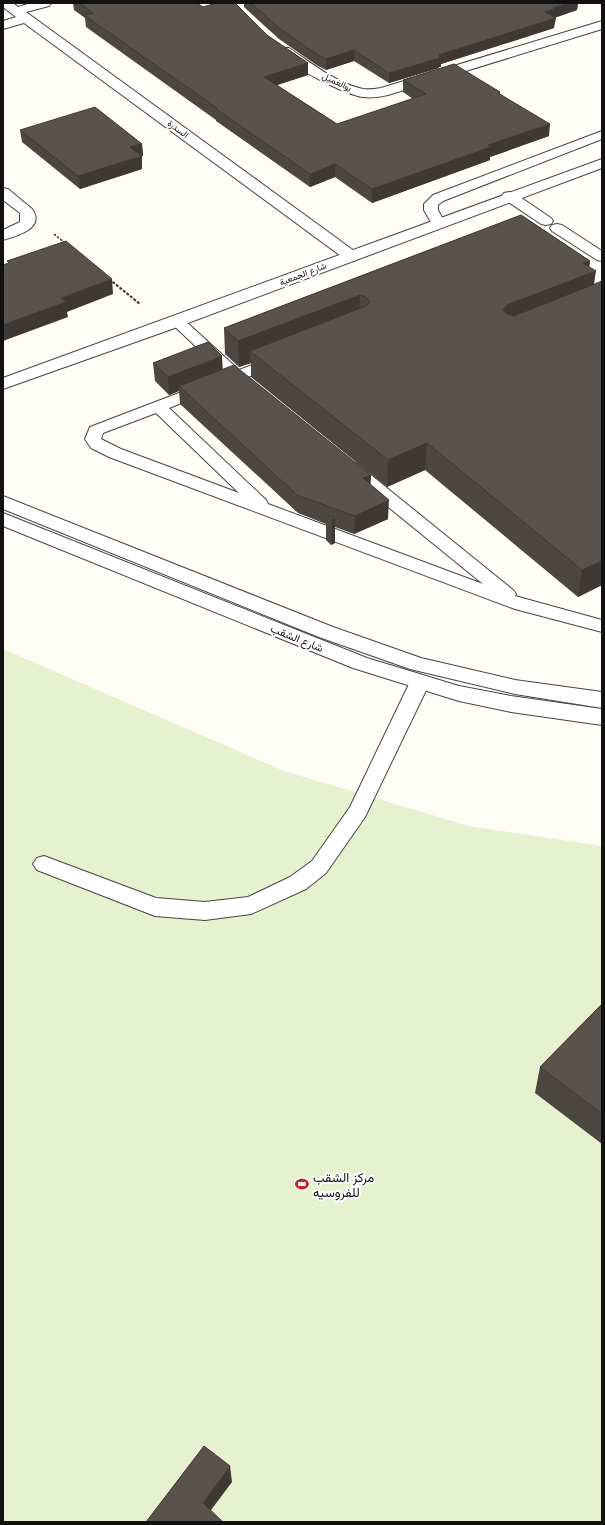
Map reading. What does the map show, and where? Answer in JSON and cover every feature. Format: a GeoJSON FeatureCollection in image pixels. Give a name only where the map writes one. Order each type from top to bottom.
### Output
{"type":"FeatureCollection","features":[{"type":"Feature","properties":{"kind":"street"},"geometry":{"type":"LineString","coordinates":[[3,25],[15,11],[45,3]]}},
{"type":"Feature","properties":{"kind":"street","name":"السدرة"},"geometry":{"type":"LineString","coordinates":[[15,11],[351,256]]}},
{"type":"Feature","properties":{"kind":"street","name":"بوالغميل"},"geometry":{"type":"LineString","coordinates":[[273,43],[312,70],[359,92],[372,94],[383,92],[602,25]]}},
{"type":"Feature","properties":{"kind":"street","name":"شارع الجمعية"},"geometry":{"type":"LineString","coordinates":[[3,384],[602,162]]}},
{"type":"Feature","properties":{"kind":"street"},"geometry":{"type":"LineString","coordinates":[[3,192],[27,212],[28,224],[11,233],[3,235]]}},
{"type":"Feature","properties":{"kind":"street","name":"شارع الشقب"},"geometry":{"type":"LineString","coordinates":[[3,502],[326,632],[416,664],[515,688],[602,700]]}},
{"type":"Feature","properties":{"kind":"street","name":"شارع الشقب"},"geometry":{"type":"LineString","coordinates":[[3,519],[360,663],[459,693],[564,713],[602,717]]}},
{"type":"Feature","properties":{"kind":"lane"},"geometry":{"type":"LineString","coordinates":[[438,223],[431,210],[432,204],[438,198],[602,135]]}},
{"type":"Feature","properties":{"kind":"lane"},"geometry":{"type":"LineString","coordinates":[[509,196],[602,257]]}},
{"type":"Feature","properties":{"kind":"lane"},"geometry":{"type":"LineString","coordinates":[[171,323],[255,391]]}},
{"type":"Feature","properties":{"kind":"lane"},"geometry":{"type":"LineString","coordinates":[[287,356],[96,430],[93,439],[97,444],[115,452],[520,605],[602,626]]}},
{"type":"Feature","properties":{"kind":"lane"},"geometry":{"type":"LineString","coordinates":[[158,406],[266,509]]}},
{"type":"Feature","properties":{"kind":"lane"},"geometry":{"type":"LineString","coordinates":[[335,456],[520,605]]}},
{"type":"Feature","properties":{"kind":"lane"},"geometry":{"type":"LineString","coordinates":[[44,864],[155,907],[205,911],[251,905],[298,883],[319,867],[358,811],[420,682]]}},
{"type":"Feature","properties":{"kind":"path"},"geometry":{"type":"LineString","coordinates":[[27,212],[69,246]]}},
{"type":"Feature","properties":{"kind":"path"},"geometry":{"type":"LineString","coordinates":[[106,276],[171,323]]}},
{"type":"Feature","properties":{"kind":"green space","name":"مركز الشقب للفروسيه"},"geometry":{"type":"Polygon","coordinates":[[[3,649],[284,771],[469,826],[602,846],[602,1522],[3,1522],[3,649]]]}},
{"type":"Feature","properties":{"kind":"building"},"geometry":{"type":"Polygon","coordinates":[[[80,3],[197,3],[203,7],[216,3],[235,3],[267,35],[308,63],[264,77],[337,124],[426,94],[403,80],[454,64],[500,92],[498,93],[550,124],[488,145],[491,147],[372,189],[335,164],[310,174],[84,15],[93,13],[80,3]]]}},
{"type":"Feature","properties":{"kind":"building"},"geometry":{"type":"Polygon","coordinates":[[[251,3],[569,3],[545,12],[556,18],[439,55],[442,56],[439,57],[440,58],[389,73],[354,50],[326,59],[318,55],[279,28],[251,3]]]}},
{"type":"Feature","properties":{"kind":"building"},"geometry":{"type":"Polygon","coordinates":[[[95,107],[142,144],[130,147],[142,156],[78,176],[20,130],[95,107]]]}},
{"type":"Feature","properties":{"kind":"building"},"geometry":{"type":"Polygon","coordinates":[[[521,215],[590,261],[583,263],[596,271],[507,305],[503,310],[507,314],[514,316],[602,281],[602,561],[582,570],[427,443],[388,460],[250,351],[366,306],[370,302],[366,297],[360,295],[238,341],[224,328],[521,215]]]}},
{"type":"Feature","properties":{"kind":"building"},"geometry":{"type":"Polygon","coordinates":[[[66,241],[112,279],[61,298],[66,302],[3,325],[3,265],[9,263],[7,261],[66,241]]]}},
{"type":"Feature","properties":{"kind":"building"},"geometry":{"type":"Polygon","coordinates":[[[208,342],[222,356],[168,377],[153,363],[208,342]]]}},
{"type":"Feature","properties":{"kind":"building"},"geometry":{"type":"Polygon","coordinates":[[[234,365],[371,475],[363,478],[389,500],[355,516],[297,495],[179,386],[234,365]]]}},
{"type":"Feature","properties":{"kind":"building"},"geometry":{"type":"Polygon","coordinates":[[[327,515],[335,518],[332,520],[327,515]]]}},
{"type":"Feature","properties":{"kind":"building"},"geometry":{"type":"Polygon","coordinates":[[[602,1004],[602,1114],[540,1067],[602,1004]]]}},
{"type":"Feature","properties":{"kind":"building"},"geometry":{"type":"Polygon","coordinates":[[[204,1446],[230,1466],[203,1503],[223,1522],[146,1522],[204,1446]]]}},
{"type":"Feature","properties":{"kind":"place","name":"مركز الشقب للفروسيه"},"geometry":{"type":"Point","coordinates":[302,1184]}}]}
